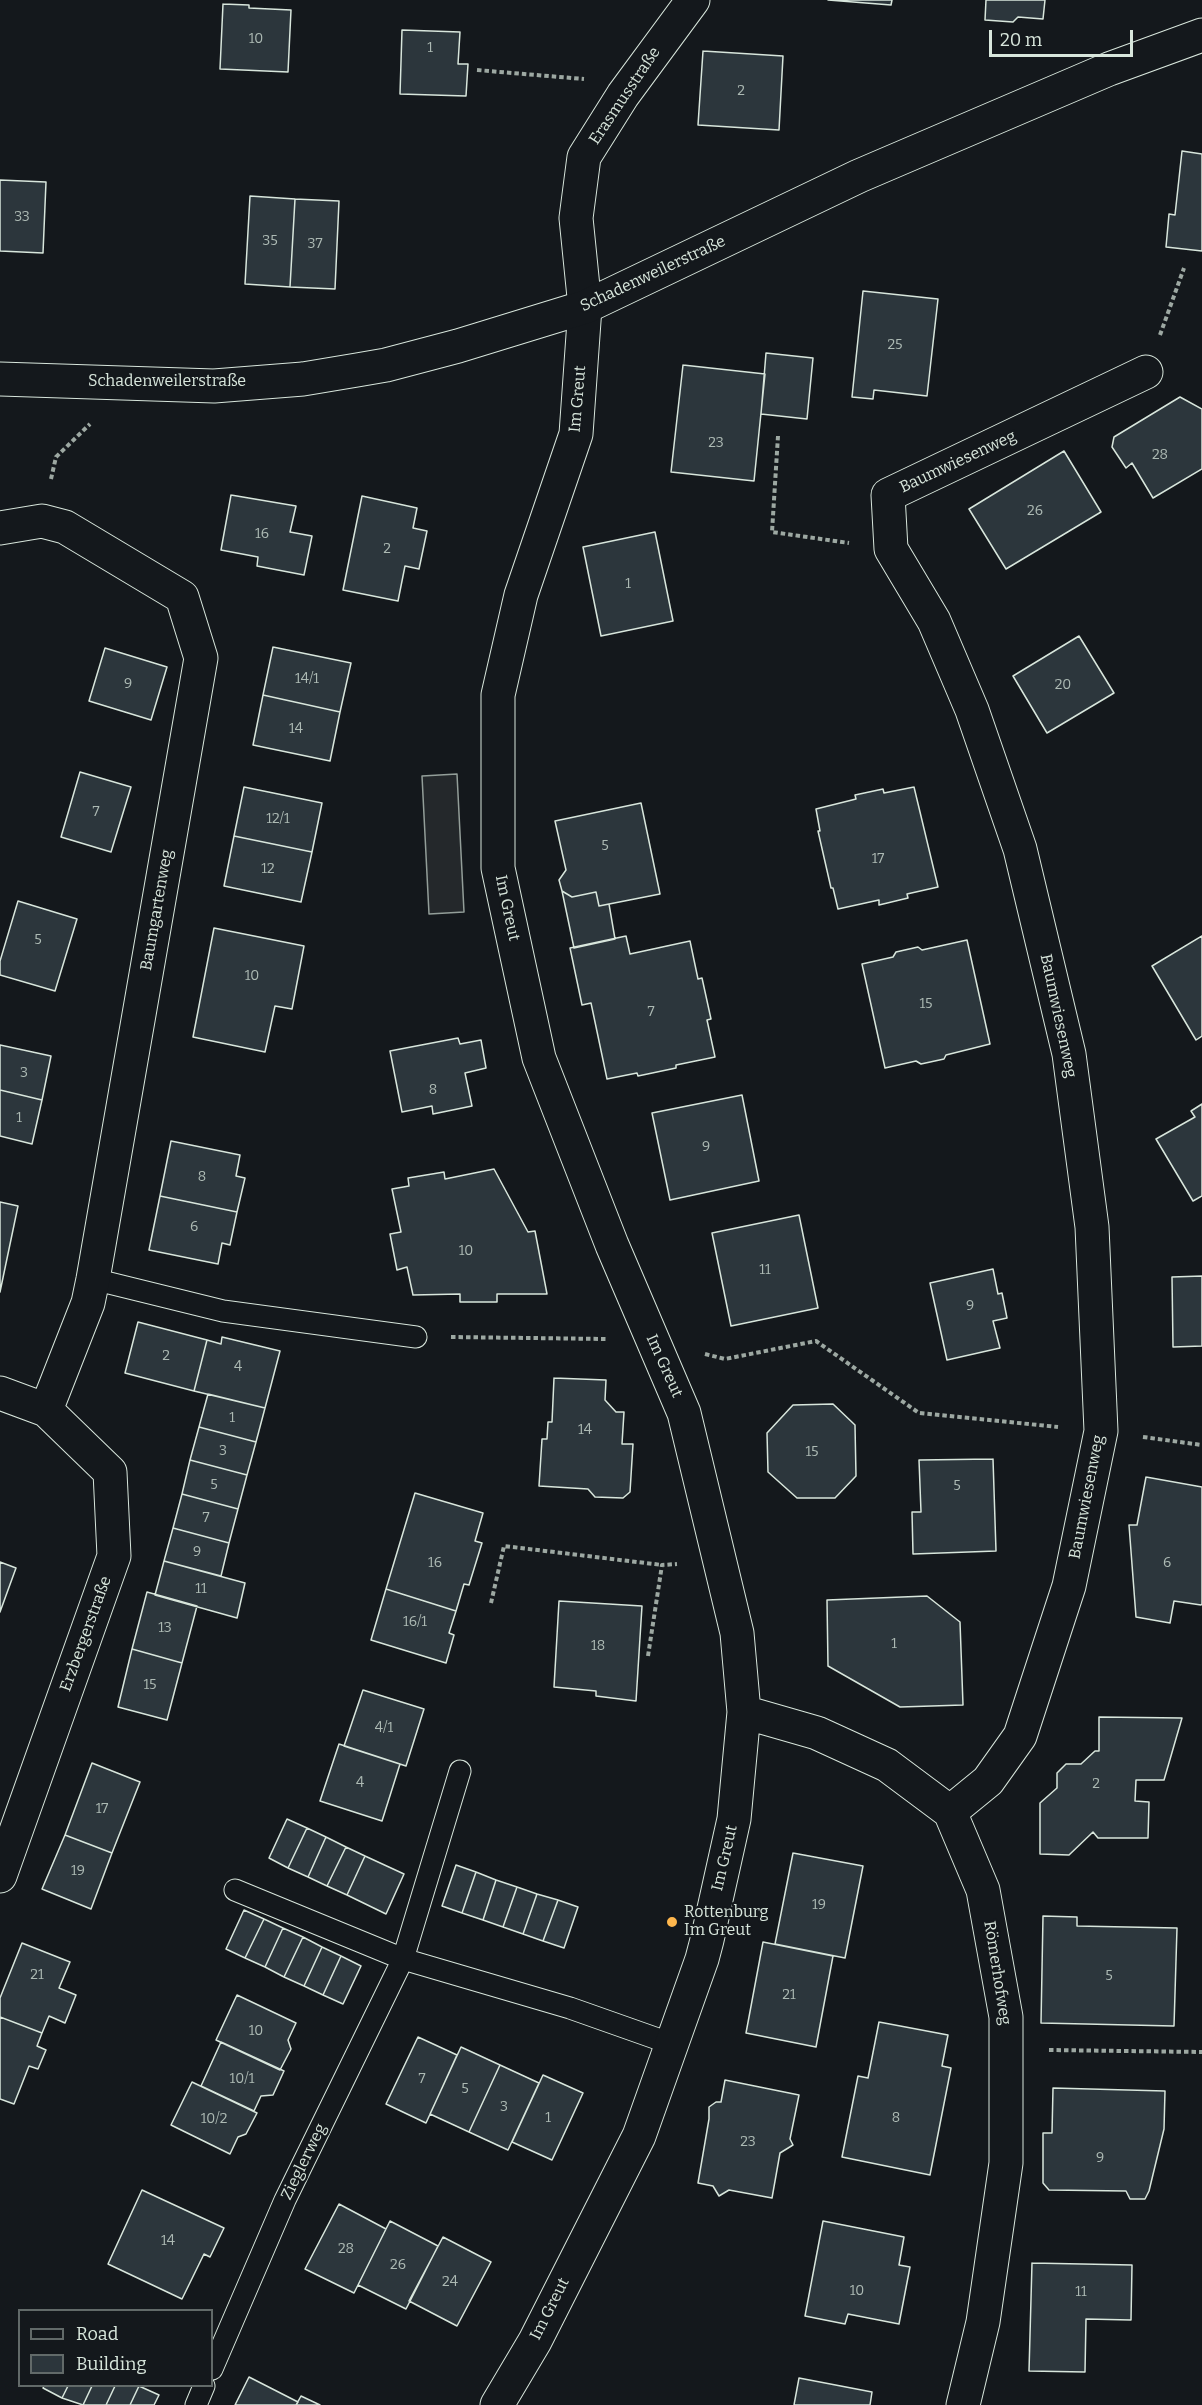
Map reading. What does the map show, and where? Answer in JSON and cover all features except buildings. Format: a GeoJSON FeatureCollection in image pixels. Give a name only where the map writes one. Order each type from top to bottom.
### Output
{"type":"FeatureCollection","features":[{"type":"Feature","properties":{"kind":"street","name":"Erasmusstraße"},"geometry":{"type":"LineString","coordinates":[[585,307],[576,218],[584,157],[633,83],[693,0]]}},
{"type":"Feature","properties":{"kind":"street","name":"Schadenweilerstraße"},"geometry":{"type":"LineString","coordinates":[[0,379],[214,386],[303,379],[366,369],[458,346],[585,307],[859,176],[1109,69],[1202,35]]}},
{"type":"Feature","properties":{"kind":"street","name":"Im Greut"},"geometry":{"type":"LineString","coordinates":[[497,2405],[535,2341],[639,2136],[672,2044],[702,1959],[734,1819],[744,1712],[737,1634],[684,1413],[612,1245],[538,1058],[498,868],[498,695],[521,595],[576,434],[585,307]]}},
{"type":"Feature","properties":{"kind":"street","name":"Baumwiesenweg"},"geometry":{"type":"LineString","coordinates":[[950,1812],[988,1781],[1020,1736],[1069,1586],[1101,1431],[1092,1227],[1069,1054],[1020,849],[972,710],[934,621],[891,549],[888,495],[1146,372]]}},
{"type":"Feature","properties":{"kind":"street","name":"Baumgartenweg"},"geometry":{"type":"LineString","coordinates":[[4,527],[42,521],[65,527],[183,597],[201,658],[88,1304],[46,1410]]}},
{"type":"Feature","properties":{"kind":"street"},"geometry":{"type":"LineString","coordinates":[[0,1393],[46,1410]]}},
{"type":"Feature","properties":{"kind":"street","name":"Erzbergerstraße"},"geometry":{"type":"LineString","coordinates":[[0,1876],[114,1556],[110,1472],[46,1410]]}},
{"type":"Feature","properties":{"kind":"street"},"geometry":{"type":"LineString","coordinates":[[744,1712],[817,1733],[887,1765],[950,1812]]}},
{"type":"Feature","properties":{"kind":"street","name":"Römerhofweg"},"geometry":{"type":"LineString","coordinates":[[950,1812],[983,1890],[1006,2018],[1006,2163],[983,2322],[963,2405]]}},
{"type":"Feature","properties":{"kind":"lane"},"geometry":{"type":"LineString","coordinates":[[93,1279],[223,1311],[416,1337]]}},
{"type":"Feature","properties":{"kind":"lane","name":"Zieglerweg"},"geometry":{"type":"LineString","coordinates":[[213,2367],[285,2200],[403,1959],[460,1771]]}},
{"type":"Feature","properties":{"kind":"lane"},"geometry":{"type":"LineString","coordinates":[[235,1890],[403,1959],[570,2008],[672,2044]]}},
{"type":"Feature","properties":{"kind":"lane"},"geometry":{"type":"LineString","coordinates":[[196,2405],[203,2387]]}},
{"type":"Feature","properties":{"kind":"path"},"geometry":{"type":"LineString","coordinates":[[477,70],[633,83]]}},
{"type":"Feature","properties":{"kind":"path"},"geometry":{"type":"LineString","coordinates":[[1146,372],[1184,268]]}},
{"type":"Feature","properties":{"kind":"path"},"geometry":{"type":"LineString","coordinates":[[42,521],[56,457],[134,383]]}},
{"type":"Feature","properties":{"kind":"path"},"geometry":{"type":"LineString","coordinates":[[778,436],[772,532],[891,549]]}},
{"type":"Feature","properties":{"kind":"path"},"geometry":{"type":"LineString","coordinates":[[416,1337],[556,1337]]}},
{"type":"Feature","properties":{"kind":"path"},"geometry":{"type":"LineString","coordinates":[[652,1341],[725,1359],[816,1341],[919,1413],[1101,1431],[1202,1445]]}},
{"type":"Feature","properties":{"kind":"path"},"geometry":{"type":"LineString","coordinates":[[491,1603],[504,1546],[662,1565],[720,1564]]}},
{"type":"Feature","properties":{"kind":"path"},"geometry":{"type":"LineString","coordinates":[[648,1656],[662,1565]]}},
{"type":"Feature","properties":{"kind":"path"},"geometry":{"type":"LineString","coordinates":[[1006,2050],[1202,2052]]}},
{"type":"Feature","properties":{"kind":"shaded area"},"geometry":{"type":"Polygon","coordinates":[[[457,774],[464,912],[429,914],[422,776],[457,774]]]}},
{"type":"Feature","properties":{"kind":"place","name":"Rottenburg Im Greut"},"geometry":{"type":"Point","coordinates":[672,1922]}}]}
